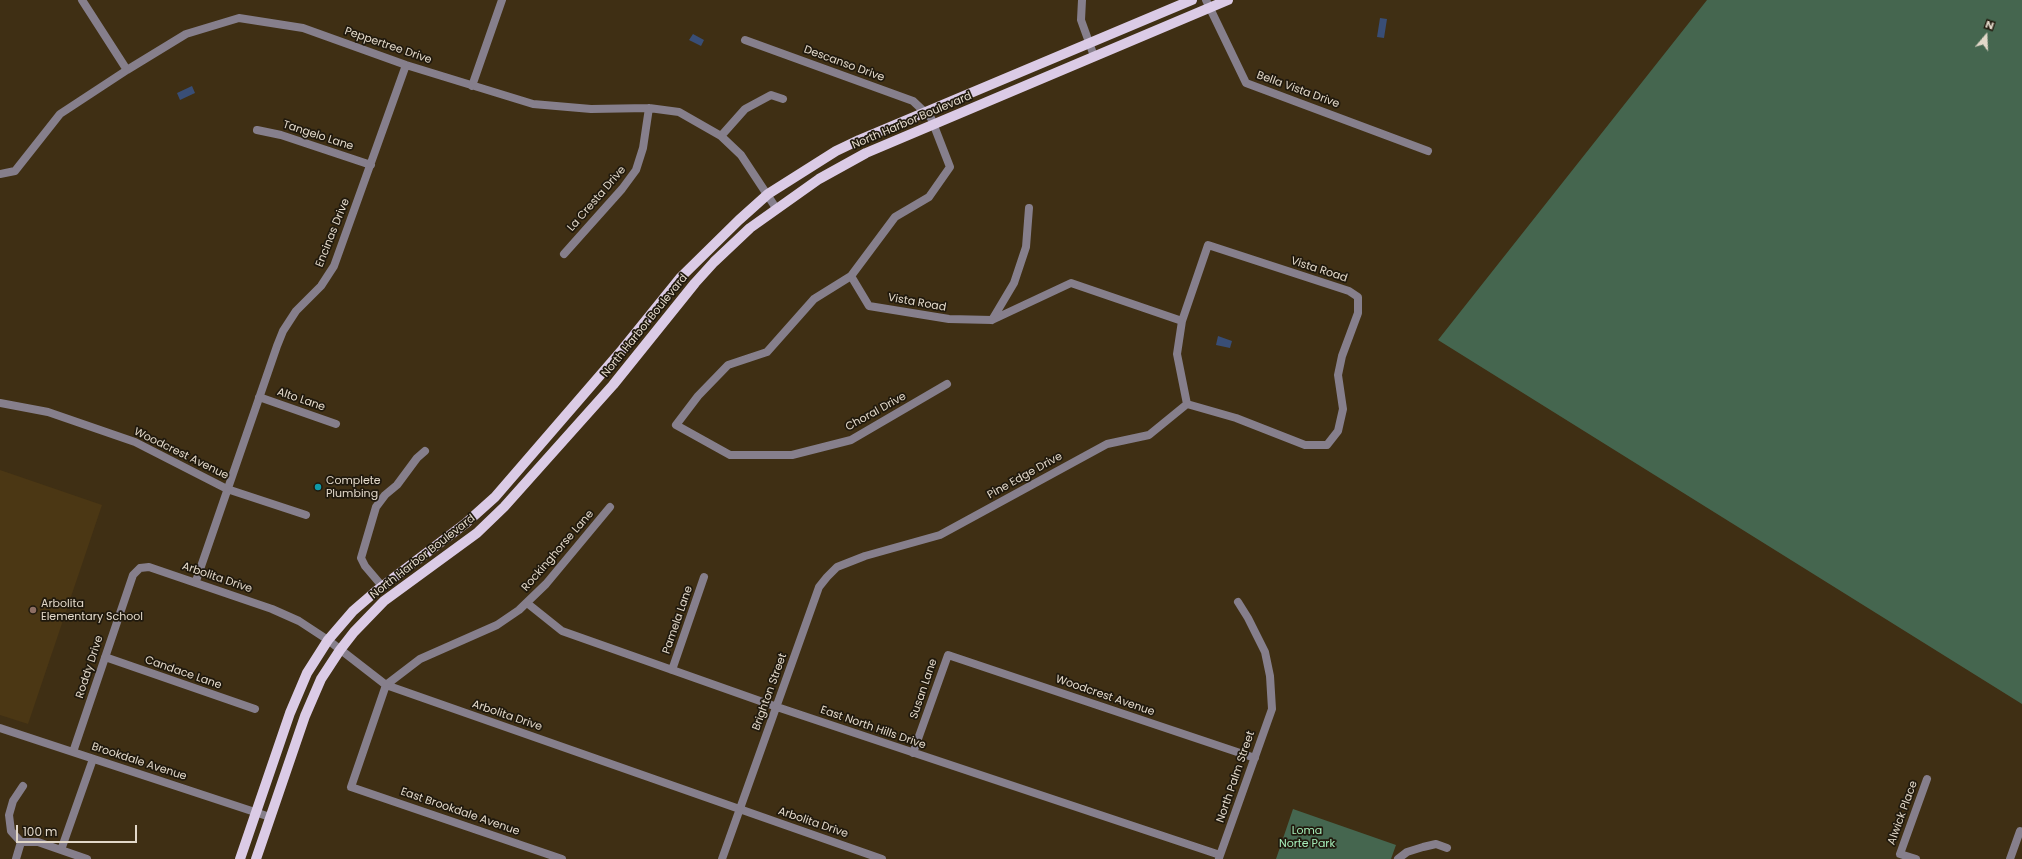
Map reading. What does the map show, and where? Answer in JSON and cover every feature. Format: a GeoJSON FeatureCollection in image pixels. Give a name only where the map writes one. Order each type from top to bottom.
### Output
{"type":"FeatureCollection","features":[{"type":"Feature","properties":{"kind":"main road","name":"North Harbor Boulevard"},"geometry":{"type":"LineString","coordinates":[[256,859],[305,716],[321,679],[354,632],[384,601],[477,533],[504,507],[613,385],[709,267],[750,228],[776,208],[841,165],[872,150],[930,118],[1089,42],[1192,0]]}},
{"type":"Feature","properties":{"kind":"main road","name":"North Harbor Boulevard"},"geometry":{"type":"LineString","coordinates":[[240,859],[290,713],[307,673],[328,640],[353,611],[382,586],[466,523],[495,497],[622,350],[681,277],[705,251],[768,194],[836,152],[1094,56],[1207,4],[1228,0]]}},
{"type":"Feature","properties":{"kind":"street"},"geometry":{"type":"LineString","coordinates":[[82,0],[127,70]]}},
{"type":"Feature","properties":{"kind":"street"},"geometry":{"type":"LineString","coordinates":[[472,86],[502,0]]}},
{"type":"Feature","properties":{"kind":"street"},"geometry":{"type":"LineString","coordinates":[[1082,0],[1082,20],[1094,56]]}},
{"type":"Feature","properties":{"kind":"street","name":"Bella Vista Drive"},"geometry":{"type":"LineString","coordinates":[[1207,4],[1246,83],[1428,151]]}},
{"type":"Feature","properties":{"kind":"street","name":"Peppertree Drive"},"geometry":{"type":"LineString","coordinates":[[0,174],[15,171],[60,114],[127,70],[186,34],[239,18],[303,28],[406,65],[533,104],[591,108],[648,108],[678,112],[721,136],[741,155],[776,208]]}},
{"type":"Feature","properties":{"kind":"street","name":"Descanso Drive"},"geometry":{"type":"LineString","coordinates":[[745,40],[913,101],[930,118]]}},
{"type":"Feature","properties":{"kind":"street","name":"Encinas Drive"},"geometry":{"type":"LineString","coordinates":[[196,581],[283,331],[296,311],[321,286],[334,266],[406,65]]}},
{"type":"Feature","properties":{"kind":"street"},"geometry":{"type":"LineString","coordinates":[[721,136],[745,109],[771,95],[783,99]]}},
{"type":"Feature","properties":{"kind":"street","name":"La Cresta Drive"},"geometry":{"type":"LineString","coordinates":[[564,254],[622,189],[636,170],[643,148],[648,108]]}},
{"type":"Feature","properties":{"kind":"street"},"geometry":{"type":"LineString","coordinates":[[851,276],[895,217],[929,198],[950,167],[930,118]]}},
{"type":"Feature","properties":{"kind":"street","name":"Tangelo Lane"},"geometry":{"type":"LineString","coordinates":[[257,130],[281,135],[371,165]]}},
{"type":"Feature","properties":{"kind":"street"},"geometry":{"type":"LineString","coordinates":[[992,320],[1014,283],[1026,247],[1029,208]]}},
{"type":"Feature","properties":{"kind":"street","name":"Vista Road"},"geometry":{"type":"LineString","coordinates":[[1208,245],[1349,291],[1358,297],[1358,313],[1342,356],[1338,375],[1343,409],[1338,431],[1327,446],[1305,445],[1236,418],[1187,404],[1177,354],[1182,321],[1208,245]]}},
{"type":"Feature","properties":{"kind":"street","name":"Vista Road"},"geometry":{"type":"LineString","coordinates":[[851,276],[869,306],[949,319],[992,320],[1071,283],[1182,321]]}},
{"type":"Feature","properties":{"kind":"street","name":"Choral Drive"},"geometry":{"type":"LineString","coordinates":[[851,276],[814,300],[767,352],[728,365],[698,396],[676,425],[730,455],[792,455],[851,440],[947,384]]}},
{"type":"Feature","properties":{"kind":"street","name":"Alto Lane"},"geometry":{"type":"LineString","coordinates":[[259,397],[336,424]]}},
{"type":"Feature","properties":{"kind":"street","name":"Woodcrest Avenue"},"geometry":{"type":"LineString","coordinates":[[0,403],[48,412],[135,442],[227,489],[306,515]]}},
{"type":"Feature","properties":{"kind":"street","name":"Pine Edge Drive"},"geometry":{"type":"LineString","coordinates":[[866,556],[940,535],[1108,444],[1149,435],[1187,404]]}},
{"type":"Feature","properties":{"kind":"street"},"geometry":{"type":"LineString","coordinates":[[382,586],[365,566],[362,558],[371,522],[378,504],[397,485],[416,458],[425,451]]}},
{"type":"Feature","properties":{"kind":"street","name":"Rockinghorse Lane"},"geometry":{"type":"LineString","coordinates":[[386,685],[420,659],[497,625],[527,603],[546,584],[610,507]]}},
{"type":"Feature","properties":{"kind":"street","name":"Brighton Street"},"geometry":{"type":"LineString","coordinates":[[722,859],[819,587],[837,568],[866,556]]}},
{"type":"Feature","properties":{"kind":"street","name":"Arbolita Drive"},"geometry":{"type":"LineString","coordinates":[[140,568],[149,567],[196,581],[272,609],[299,621],[328,640],[386,685],[882,859]]}},
{"type":"Feature","properties":{"kind":"street","name":"Roddy Drive"},"geometry":{"type":"LineString","coordinates":[[73,752],[133,575],[140,568]]}},
{"type":"Feature","properties":{"kind":"street","name":"Pamela Lane"},"geometry":{"type":"LineString","coordinates":[[672,670],[704,577]]}},
{"type":"Feature","properties":{"kind":"street","name":"North Palm Street"},"geometry":{"type":"LineString","coordinates":[[1220,857],[1272,709],[1270,676],[1265,652],[1238,602]]}},
{"type":"Feature","properties":{"kind":"street","name":"East North Hills Drive"},"geometry":{"type":"LineString","coordinates":[[527,603],[562,631],[777,707],[1220,857]]}},
{"type":"Feature","properties":{"kind":"street","name":"Woodcrest Avenue"},"geometry":{"type":"LineString","coordinates":[[948,655],[1255,758]]}},
{"type":"Feature","properties":{"kind":"street","name":"Susan Lane"},"geometry":{"type":"LineString","coordinates":[[913,753],[948,655]]}},
{"type":"Feature","properties":{"kind":"street","name":"Candace Lane"},"geometry":{"type":"LineString","coordinates":[[105,657],[255,709]]}},
{"type":"Feature","properties":{"kind":"street","name":"East Brookdale Avenue"},"geometry":{"type":"LineString","coordinates":[[386,685],[351,787],[562,859]]}},
{"type":"Feature","properties":{"kind":"street","name":"Brookdale Avenue"},"geometry":{"type":"LineString","coordinates":[[0,728],[270,818]]}},
{"type":"Feature","properties":{"kind":"street"},"geometry":{"type":"LineString","coordinates":[[61,850],[94,759]]}},
{"type":"Feature","properties":{"kind":"street","name":"Alwick Place"},"geometry":{"type":"LineString","coordinates":[[1916,859],[1900,854],[1927,779]]}},
{"type":"Feature","properties":{"kind":"street"},"geometry":{"type":"LineString","coordinates":[[23,786],[13,801],[9,815],[11,831],[21,842],[38,842],[87,859]]}},
{"type":"Feature","properties":{"kind":"street"},"geometry":{"type":"LineString","coordinates":[[2010,859],[2020,831]]}},
{"type":"Feature","properties":{"kind":"street"},"geometry":{"type":"LineString","coordinates":[[16,859],[21,842]]}},
{"type":"Feature","properties":{"kind":"street"},"geometry":{"type":"LineString","coordinates":[[1398,859],[1407,852],[1436,844],[1447,848]]}},
{"type":"Feature","properties":{"kind":"shaded area","name":"Arbolita Elementary School"},"geometry":{"type":"Polygon","coordinates":[[[0,470],[102,505],[28,724],[0,715],[0,470]]]}},
{"type":"Feature","properties":{"kind":"green space"},"geometry":{"type":"Polygon","coordinates":[[[1707,0],[2022,0],[2022,704],[1438,340],[1707,0]]]}},
{"type":"Feature","properties":{"kind":"green space","name":"Loma Norte Park"},"geometry":{"type":"Polygon","coordinates":[[[1293,809],[1396,845],[1391,859],[1276,859],[1293,809]]]}},
{"type":"Feature","properties":{"kind":"water"},"geometry":{"type":"Polygon","coordinates":[[[1380,18],[1387,19],[1384,38],[1377,37],[1380,18]]]}},
{"type":"Feature","properties":{"kind":"water"},"geometry":{"type":"Polygon","coordinates":[[[693,34],[704,40],[701,46],[689,40],[693,34]]]}},
{"type":"Feature","properties":{"kind":"water"},"geometry":{"type":"Polygon","coordinates":[[[192,86],[195,93],[180,100],[177,93],[192,86]]]}},
{"type":"Feature","properties":{"kind":"water"},"geometry":{"type":"Polygon","coordinates":[[[1218,336],[1232,341],[1230,348],[1216,345],[1218,336]]]}},
{"type":"Feature","properties":{"kind":"place","name":"Complete Plumbing"},"geometry":{"type":"Point","coordinates":[318,487]}},
{"type":"Feature","properties":{"kind":"place","name":"Arbolita Elementary School"},"geometry":{"type":"Point","coordinates":[33,610]}}]}
